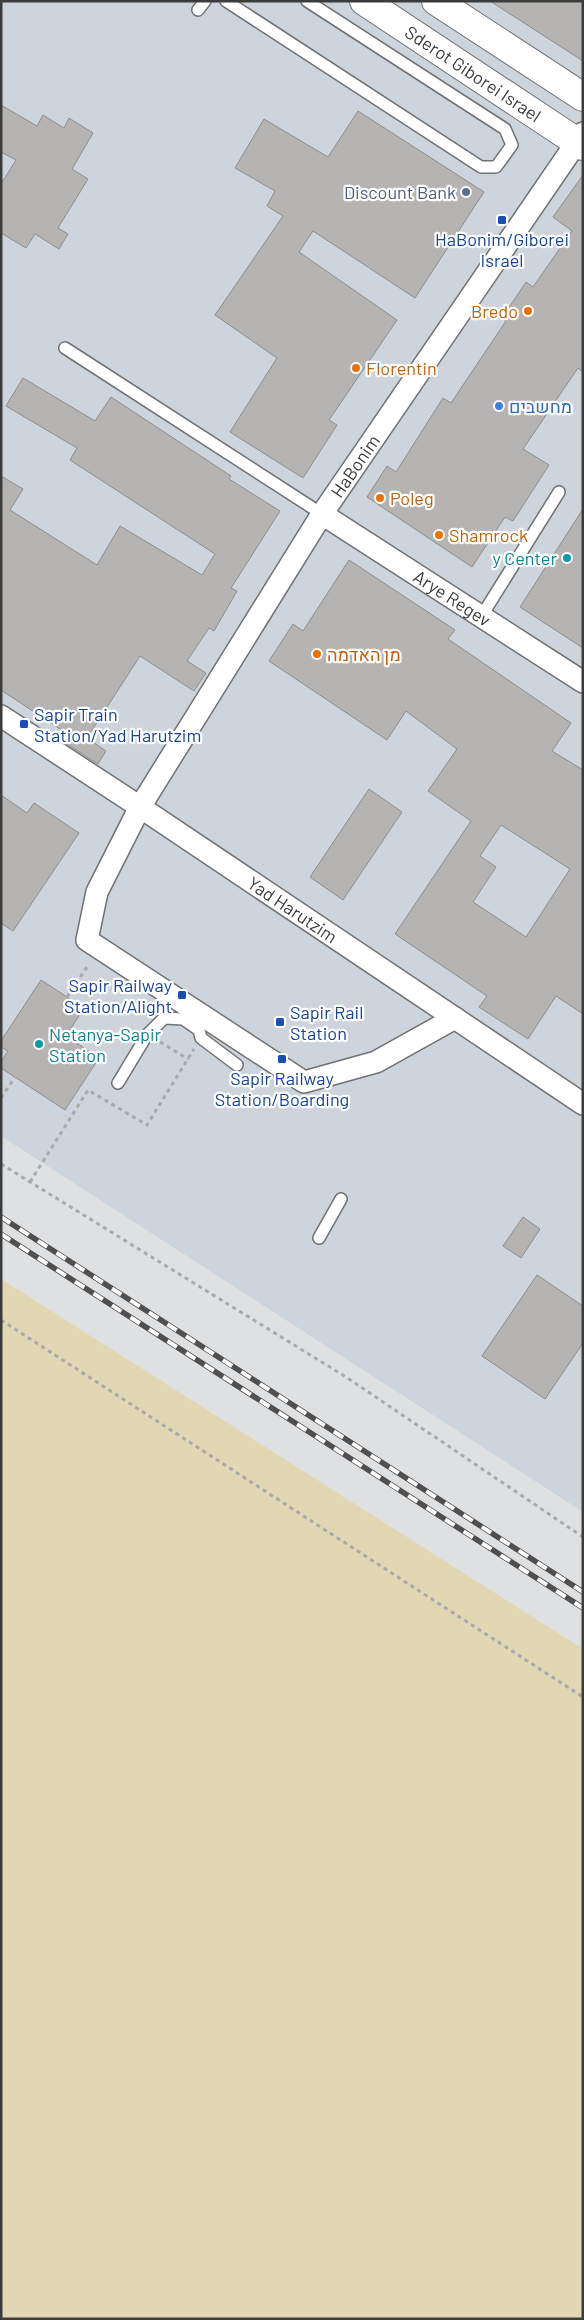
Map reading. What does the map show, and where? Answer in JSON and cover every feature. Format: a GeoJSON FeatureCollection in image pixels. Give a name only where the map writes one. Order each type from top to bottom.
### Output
{"type":"FeatureCollection","features":[{"type":"Feature","properties":{"kind":"street","name":"Sderot Giborei Israel"},"geometry":{"type":"LineString","coordinates":[[364,1],[580,140]]}},
{"type":"Feature","properties":{"kind":"street"},"geometry":{"type":"LineString","coordinates":[[436,1],[583,97]]}},
{"type":"Feature","properties":{"kind":"street","name":"HaBonim"},"geometry":{"type":"LineString","coordinates":[[99,948],[87,940],[97,892],[140,807],[322,514],[580,140]]}},
{"type":"Feature","properties":{"kind":"street","name":"Arye Regev"},"geometry":{"type":"LineString","coordinates":[[322,514],[583,682]]}},
{"type":"Feature","properties":{"kind":"street","name":"Yad Harutzim"},"geometry":{"type":"LineString","coordinates":[[1,716],[583,1104]]}},
{"type":"Feature","properties":{"kind":"street"},"geometry":{"type":"LineString","coordinates":[[99,948],[304,1082],[376,1062],[456,1018]]}},
{"type":"Feature","properties":{"kind":"lane"},"geometry":{"type":"LineString","coordinates":[[226,1],[481,167],[496,167],[512,145],[505,129],[307,1]]}},
{"type":"Feature","properties":{"kind":"lane"},"geometry":{"type":"LineString","coordinates":[[65,348],[322,514]]}},
{"type":"Feature","properties":{"kind":"lane"},"geometry":{"type":"LineString","coordinates":[[481,616],[559,492]]}},
{"type":"Feature","properties":{"kind":"lane"},"geometry":{"type":"LineString","coordinates":[[118,1084],[147,1035],[164,1018],[183,1019],[199,1030],[201,1038],[238,1064]]}},
{"type":"Feature","properties":{"kind":"lane"},"geometry":{"type":"LineString","coordinates":[[319,1238],[341,1199]]}},
{"type":"Feature","properties":{"kind":"path"},"geometry":{"type":"LineString","coordinates":[[67,997],[99,948]]}},
{"type":"Feature","properties":{"kind":"path"},"geometry":{"type":"LineString","coordinates":[[147,1035],[188,1059]]}},
{"type":"Feature","properties":{"kind":"path"},"geometry":{"type":"LineString","coordinates":[[30,1182],[88,1090],[147,1125],[201,1038]]}},
{"type":"Feature","properties":{"kind":"path"},"geometry":{"type":"LineString","coordinates":[[1,1098],[15,1077]]}},
{"type":"Feature","properties":{"kind":"path"},"geometry":{"type":"LineString","coordinates":[[1,1164],[346,1377],[583,1537]]}},
{"type":"Feature","properties":{"kind":"path"},"geometry":{"type":"LineString","coordinates":[[1,1320],[583,1697]]}},
{"type":"Feature","properties":{"kind":"shaded area"},"geometry":{"type":"Polygon","coordinates":[[[1,1],[583,1],[583,1512],[1,1136],[1,1]]]}},
{"type":"Feature","properties":{"kind":"sand"},"geometry":{"type":"Polygon","coordinates":[[[1,1279],[583,1649],[583,2319],[1,2319],[1,1279]]]}},
{"type":"Feature","properties":{"kind":"building"},"geometry":{"type":"Polygon","coordinates":[[[490,1],[583,1],[583,61],[490,1]]]}},
{"type":"Feature","properties":{"kind":"building"},"geometry":{"type":"Polygon","coordinates":[[[1,105],[37,126],[43,115],[64,128],[69,118],[93,133],[72,169],[88,179],[58,228],[68,234],[59,249],[35,234],[26,248],[1,233],[1,184],[16,160],[1,152],[1,105]]]}},
{"type":"Feature","properties":{"kind":"building"},"geometry":{"type":"Polygon","coordinates":[[[358,111],[484,192],[415,298],[313,231],[299,252],[397,320],[329,420],[337,425],[303,478],[230,432],[277,358],[215,315],[283,216],[267,206],[275,191],[235,168],[264,119],[328,157],[358,111]]]}},
{"type":"Feature","properties":{"kind":"building"},"geometry":{"type":"Polygon","coordinates":[[[583,175],[583,372],[578,368],[523,449],[549,465],[513,521],[505,517],[472,567],[367,497],[387,466],[396,472],[443,398],[451,403],[506,321],[502,318],[526,282],[533,287],[572,231],[553,217],[583,175]]]}},
{"type":"Feature","properties":{"kind":"building"},"geometry":{"type":"Polygon","coordinates":[[[23,378],[95,421],[111,397],[231,476],[229,479],[280,511],[231,588],[237,591],[214,631],[209,628],[187,661],[206,673],[194,691],[140,656],[87,738],[106,751],[98,764],[67,744],[72,737],[1,690],[1,476],[23,489],[10,510],[97,565],[120,526],[202,575],[215,554],[70,460],[77,448],[6,406],[23,378]]]}},
{"type":"Feature","properties":{"kind":"building","name":"y Center"},"geometry":{"type":"Polygon","coordinates":[[[583,509],[583,648],[520,607],[583,509]]]}},
{"type":"Feature","properties":{"kind":"building"},"geometry":{"type":"Polygon","coordinates":[[[349,560],[455,630],[448,639],[571,723],[552,751],[583,770],[583,1014],[556,996],[528,1039],[479,1007],[487,996],[395,934],[471,821],[428,791],[457,749],[406,711],[387,740],[269,661],[293,624],[303,631],[349,560]],[[501,825],[480,856],[496,867],[473,902],[526,937],[570,869],[501,825]]]}},
{"type":"Feature","properties":{"kind":"building"},"geometry":{"type":"Polygon","coordinates":[[[369,789],[402,812],[343,900],[310,877],[369,789]]]}},
{"type":"Feature","properties":{"kind":"building"},"geometry":{"type":"Polygon","coordinates":[[[1,795],[27,813],[34,803],[79,833],[13,931],[1,923],[1,795]]]}},
{"type":"Feature","properties":{"kind":"building","name":"Netanya-Sapir Station"},"geometry":{"type":"Polygon","coordinates":[[[41,980],[84,1008],[66,1036],[99,1058],[65,1110],[1,1068],[1,1062],[8,1051],[1,1047],[1,1041],[41,980]]]}},
{"type":"Feature","properties":{"kind":"building"},"geometry":{"type":"Polygon","coordinates":[[[523,1217],[540,1229],[521,1258],[503,1246],[523,1217]]]}},
{"type":"Feature","properties":{"kind":"building"},"geometry":{"type":"Polygon","coordinates":[[[537,1275],[583,1306],[583,1343],[545,1399],[482,1356],[537,1275]]]}},
{"type":"Feature","properties":{"kind":"railway"},"geometry":{"type":"LineString","coordinates":[[1,1217],[583,1592]]}},
{"type":"Feature","properties":{"kind":"railway"},"geometry":{"type":"LineString","coordinates":[[1,1234],[583,1608]]}},
{"type":"Feature","properties":{"kind":"place","name":"Discount Bank"},"geometry":{"type":"Point","coordinates":[466,192]}},
{"type":"Feature","properties":{"kind":"place","name":"HaBonim/Giborei Israel"},"geometry":{"type":"Point","coordinates":[502,220]}},
{"type":"Feature","properties":{"kind":"place","name":"Bredo"},"geometry":{"type":"Point","coordinates":[528,311]}},
{"type":"Feature","properties":{"kind":"place","name":"Florentin"},"geometry":{"type":"Point","coordinates":[356,368]}},
{"type":"Feature","properties":{"kind":"place","name":"מחשבים"},"geometry":{"type":"Point","coordinates":[499,406]}},
{"type":"Feature","properties":{"kind":"place","name":"Poleg"},"geometry":{"type":"Point","coordinates":[380,498]}},
{"type":"Feature","properties":{"kind":"place","name":"Shamrock"},"geometry":{"type":"Point","coordinates":[439,535]}},
{"type":"Feature","properties":{"kind":"place","name":"y Center"},"geometry":{"type":"Point","coordinates":[567,558]}},
{"type":"Feature","properties":{"kind":"place","name":"מן האדמה"},"geometry":{"type":"Point","coordinates":[317,654]}},
{"type":"Feature","properties":{"kind":"place","name":"Sapir Train Station/Yad Harutzim"},"geometry":{"type":"Point","coordinates":[24,724]}},
{"type":"Feature","properties":{"kind":"place","name":"Sapir Railway Station/Alight"},"geometry":{"type":"Point","coordinates":[182,995]}},
{"type":"Feature","properties":{"kind":"place","name":"Sapir Rail Station"},"geometry":{"type":"Point","coordinates":[280,1022]}},
{"type":"Feature","properties":{"kind":"place","name":"Netanya-Sapir Station"},"geometry":{"type":"Point","coordinates":[39,1044]}},
{"type":"Feature","properties":{"kind":"place","name":"Sapir Railway Station/Boarding"},"geometry":{"type":"Point","coordinates":[282,1059]}}]}
